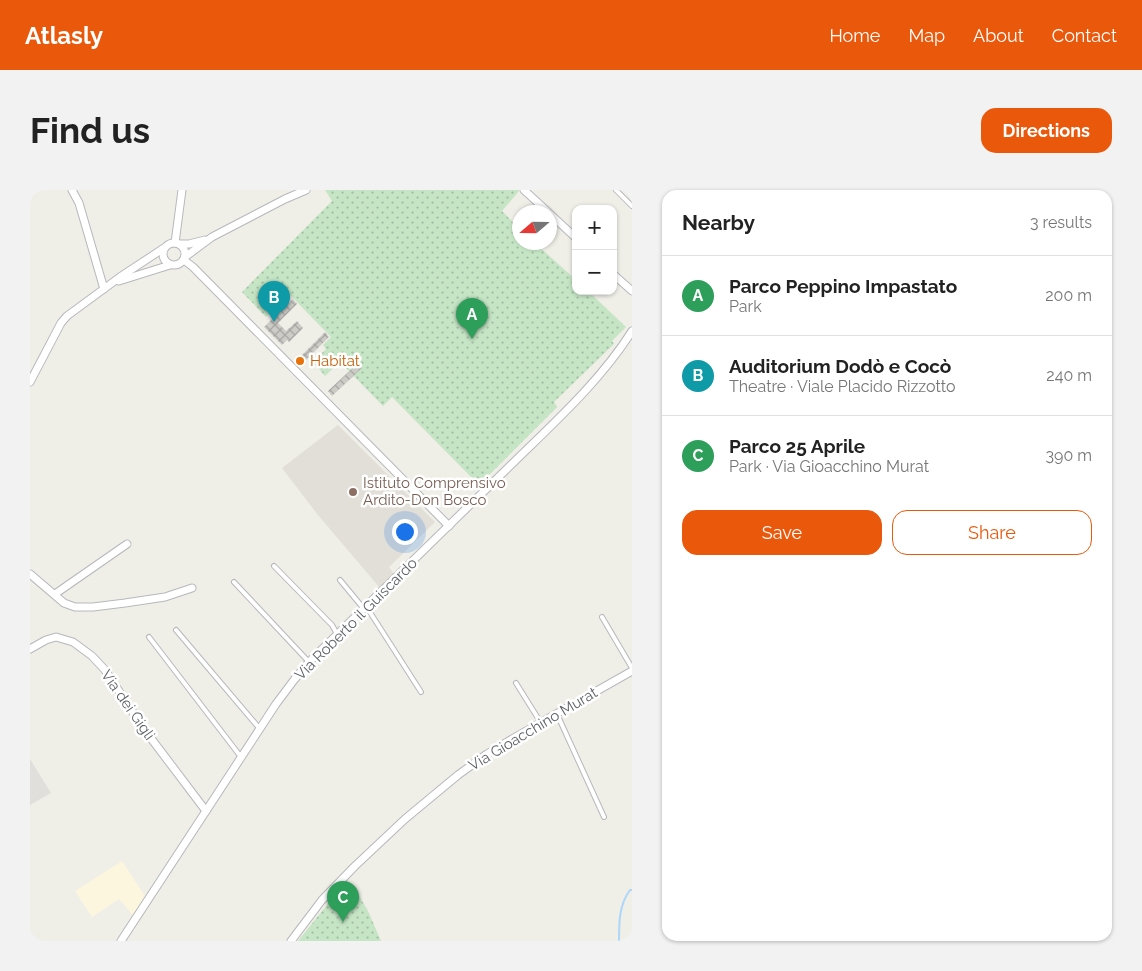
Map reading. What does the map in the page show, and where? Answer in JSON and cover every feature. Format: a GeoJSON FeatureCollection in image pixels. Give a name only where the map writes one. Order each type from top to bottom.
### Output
{"type":"FeatureCollection","features":[{"type":"Feature","properties":{"kind":"street"},"geometry":{"type":"LineString","coordinates":[[72,190],[79,203],[106,287]]}},
{"type":"Feature","properties":{"kind":"street"},"geometry":{"type":"LineString","coordinates":[[176,243],[182,190]]}},
{"type":"Feature","properties":{"kind":"street"},"geometry":{"type":"LineString","coordinates":[[106,287],[126,278],[170,265],[178,265],[212,238],[285,199],[306,190]]}},
{"type":"Feature","properties":{"kind":"street"},"geometry":{"type":"LineString","coordinates":[[524,190],[540,205]]}},
{"type":"Feature","properties":{"kind":"street"},"geometry":{"type":"LineString","coordinates":[[557,220],[572,234]]}},
{"type":"Feature","properties":{"kind":"street"},"geometry":{"type":"LineString","coordinates":[[30,382],[61,323],[67,316],[169,244],[189,244],[212,238]]}},
{"type":"Feature","properties":{"kind":"street"},"geometry":{"type":"LineString","coordinates":[[176,243],[185,250],[184,259]]}},
{"type":"Feature","properties":{"kind":"street"},"geometry":{"type":"LineString","coordinates":[[164,248],[163,258],[170,265]]}},
{"type":"Feature","properties":{"kind":"street"},"geometry":{"type":"LineString","coordinates":[[184,259],[449,526]]}},
{"type":"Feature","properties":{"kind":"street"},"geometry":{"type":"LineString","coordinates":[[617,278],[632,291]]}},
{"type":"Feature","properties":{"kind":"street","name":"Via Roberto il Guiscardo"},"geometry":{"type":"LineString","coordinates":[[121,941],[260,729],[288,688],[309,662],[563,413],[599,375],[632,331]]}},
{"type":"Feature","properties":{"kind":"street"},"geometry":{"type":"LineString","coordinates":[[55,594],[127,544]]}},
{"type":"Feature","properties":{"kind":"street"},"geometry":{"type":"LineString","coordinates":[[30,574],[70,606],[93,607],[165,597],[192,588]]}},
{"type":"Feature","properties":{"kind":"street","name":"Via dei Gigli"},"geometry":{"type":"LineString","coordinates":[[30,649],[56,637],[73,642],[92,656],[105,670],[144,729],[206,811]]}},
{"type":"Feature","properties":{"kind":"street","name":"Via Gioacchino Murat"},"geometry":{"type":"LineString","coordinates":[[291,941],[322,900],[355,866],[405,818],[458,775],[487,754],[632,670]]}},
{"type":"Feature","properties":{"kind":"lane"},"geometry":{"type":"LineString","coordinates":[[616,190],[632,206]]}},
{"type":"Feature","properties":{"kind":"lane"},"geometry":{"type":"LineString","coordinates":[[274,566],[332,625],[337,634]]}},
{"type":"Feature","properties":{"kind":"lane"},"geometry":{"type":"LineString","coordinates":[[340,580],[365,608],[421,692]]}},
{"type":"Feature","properties":{"kind":"lane"},"geometry":{"type":"LineString","coordinates":[[234,582],[309,662]]}},
{"type":"Feature","properties":{"kind":"lane"},"geometry":{"type":"LineString","coordinates":[[602,617],[632,670]]}},
{"type":"Feature","properties":{"kind":"lane"},"geometry":{"type":"LineString","coordinates":[[176,630],[260,729]]}},
{"type":"Feature","properties":{"kind":"lane"},"geometry":{"type":"LineString","coordinates":[[149,637],[242,757]]}},
{"type":"Feature","properties":{"kind":"lane"},"geometry":{"type":"LineString","coordinates":[[516,683],[541,722]]}},
{"type":"Feature","properties":{"kind":"lane"},"geometry":{"type":"LineString","coordinates":[[556,714],[604,817]]}},
{"type":"Feature","properties":{"kind":"shaded area","name":"Istituto Comprensivo Ardito-Don Bosco"},"geometry":{"type":"Polygon","coordinates":[[[338,425],[435,522],[389,567],[394,574],[380,588],[318,515],[282,468],[338,425]]]}},
{"type":"Feature","properties":{"kind":"shaded area"},"geometry":{"type":"Polygon","coordinates":[[[30,759],[51,793],[30,805],[30,759]]]}},
{"type":"Feature","properties":{"kind":"shaded area"},"geometry":{"type":"Polygon","coordinates":[[[122,861],[145,896],[133,915],[119,899],[92,917],[75,891],[122,861]]]}},
{"type":"Feature","properties":{"kind":"green space"},"geometry":{"type":"Polygon","coordinates":[[[325,190],[518,190],[502,211],[512,221],[512,250],[543,250],[572,276],[572,295],[592,295],[626,327],[612,341],[614,344],[554,402],[557,407],[479,485],[392,397],[383,406],[340,362],[325,376],[313,362],[326,349],[323,345],[331,337],[290,295],[266,317],[242,292],[332,201],[325,190]]]}},
{"type":"Feature","properties":{"kind":"green space"},"geometry":{"type":"Polygon","coordinates":[[[354,887],[368,911],[381,941],[298,941],[339,890],[354,887]]]}},
{"type":"Feature","properties":{"kind":"building"},"geometry":{"type":"Polygon","coordinates":[[[293,299],[297,304],[278,323],[286,331],[297,321],[303,328],[289,342],[287,340],[282,345],[264,327],[293,299]]]}},
{"type":"Feature","properties":{"kind":"building"},"geometry":{"type":"Polygon","coordinates":[[[325,332],[329,337],[301,365],[297,360],[325,332]]]}},
{"type":"Feature","properties":{"kind":"building"},"geometry":{"type":"Polygon","coordinates":[[[358,363],[362,368],[332,396],[328,391],[358,363]]]}},
{"type":"Feature","properties":{"kind":"waterway"},"geometry":{"type":"LineString","coordinates":[[619,941],[622,908],[626,896],[632,890]]}},
{"type":"Feature","properties":{"kind":"place","name":"Auditorium Dodò e Cocò"},"geometry":{"type":"Point","coordinates":[274,322]}},
{"type":"Feature","properties":{"kind":"place","name":"Parco Peppino Impastato"},"geometry":{"type":"Point","coordinates":[472,339]}},
{"type":"Feature","properties":{"kind":"place","name":"Habitat"},"geometry":{"type":"Point","coordinates":[300,361]}},
{"type":"Feature","properties":{"kind":"place","name":"Istituto Comprensivo Ardito-Don Bosco"},"geometry":{"type":"Point","coordinates":[353,492]}},
{"type":"Feature","properties":{"kind":"place","name":"Parco 25 Aprile"},"geometry":{"type":"Point","coordinates":[343,922]}}]}
